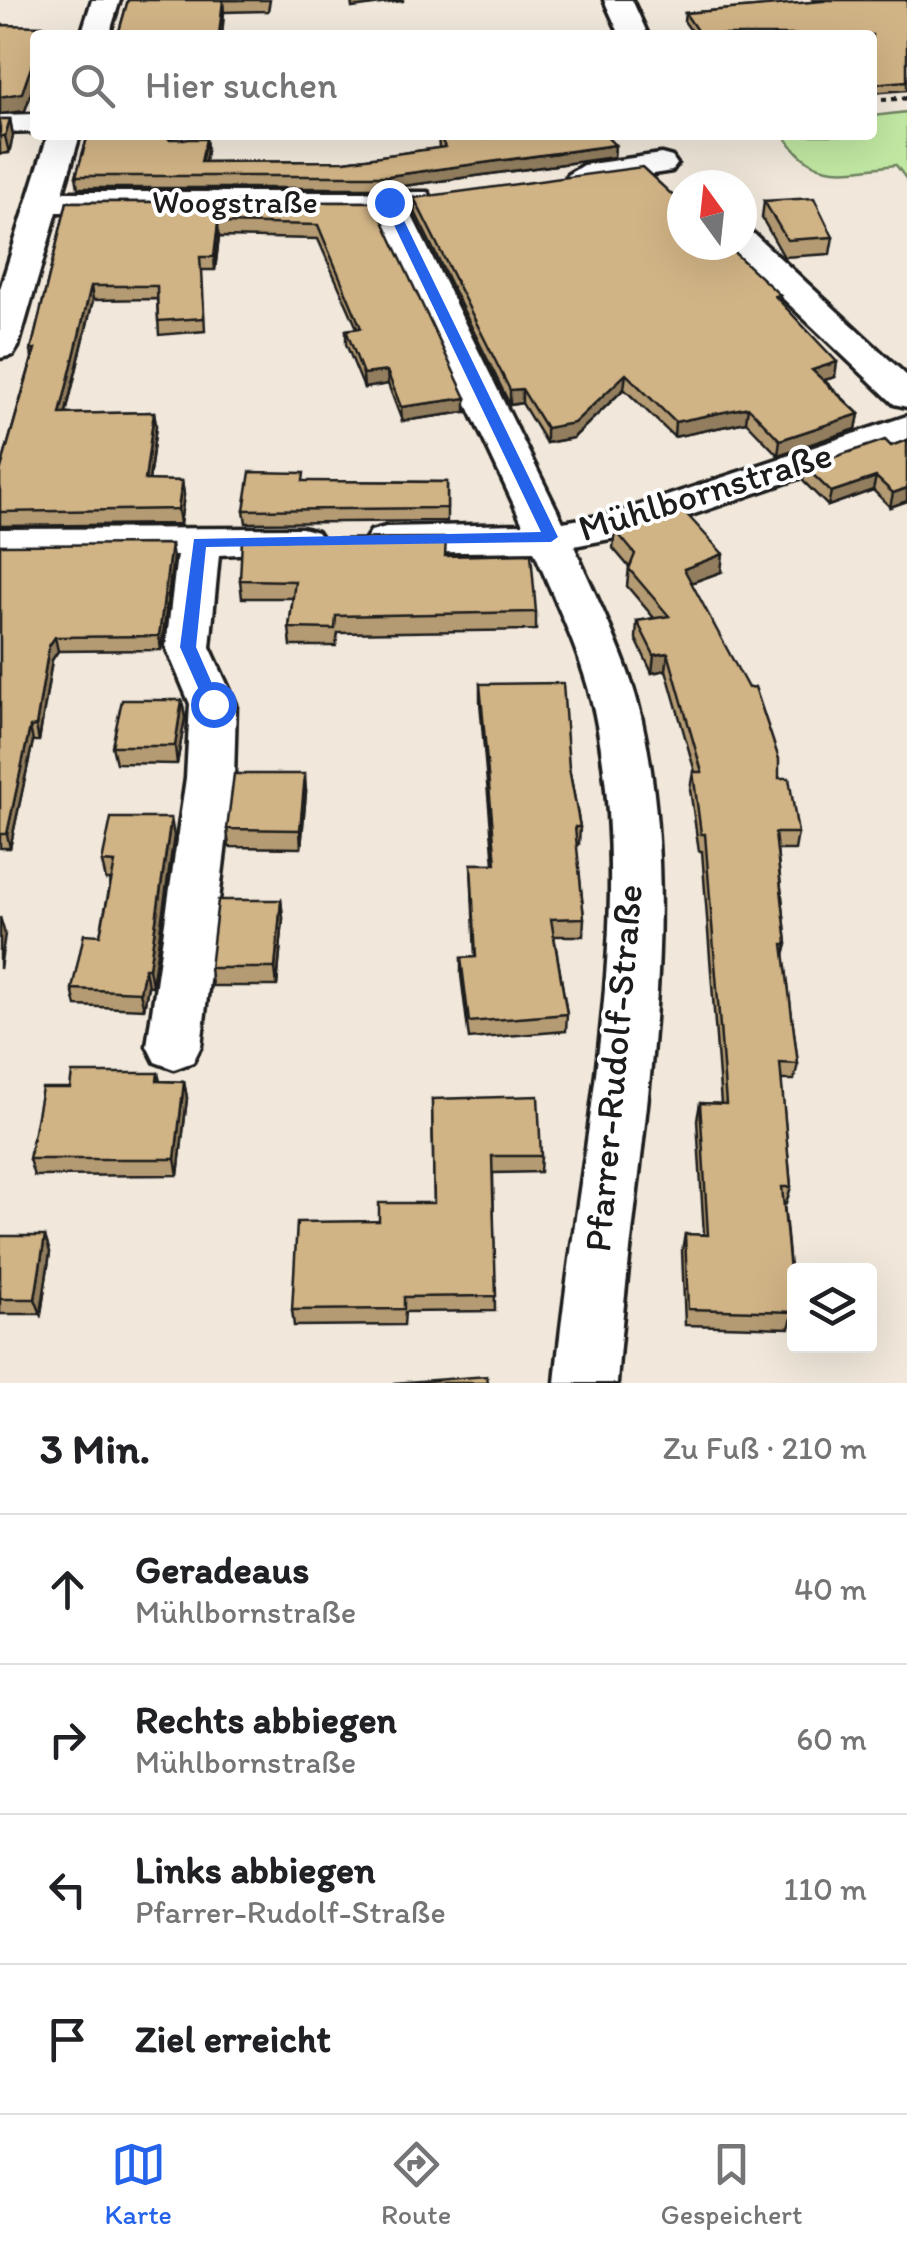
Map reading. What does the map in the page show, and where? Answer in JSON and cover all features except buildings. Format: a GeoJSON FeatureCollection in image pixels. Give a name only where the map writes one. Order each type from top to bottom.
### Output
{"type":"FeatureCollection","features":[{"type":"Feature","properties":{"kind":"street"},"geometry":{"type":"LineString","coordinates":[[97,30],[106,0]]}},
{"type":"Feature","properties":{"kind":"street"},"geometry":{"type":"LineString","coordinates":[[618,0],[632,30]]}},
{"type":"Feature","properties":{"kind":"street"},"geometry":{"type":"LineString","coordinates":[[0,124],[30,123]]}},
{"type":"Feature","properties":{"kind":"street"},"geometry":{"type":"LineString","coordinates":[[0,348],[12,261],[46,202],[63,140]]}},
{"type":"Feature","properties":{"kind":"street"},"geometry":{"type":"LineString","coordinates":[[544,180],[674,162]]}},
{"type":"Feature","properties":{"kind":"street","name":"Woogstraße"},"geometry":{"type":"LineString","coordinates":[[46,202],[389,202],[447,194]]}},
{"type":"Feature","properties":{"kind":"street","name":"Pfarrer-Rudolf-Straße"},"geometry":{"type":"LineString","coordinates":[[389,202],[551,537],[619,717],[632,832],[628,988],[591,1298],[586,1383]]}},
{"type":"Feature","properties":{"kind":"street"},"geometry":{"type":"LineString","coordinates":[[757,255],[907,396]]}},
{"type":"Feature","properties":{"kind":"street","name":"Mühlbornstraße"},"geometry":{"type":"LineString","coordinates":[[0,542],[551,537],[622,524],[907,428]]}},
{"type":"Feature","properties":{"kind":"street"},"geometry":{"type":"LineString","coordinates":[[174,1046],[210,778],[213,704],[188,647],[199,542]]}},
{"type":"Feature","properties":{"kind":"path"},"geometry":{"type":"LineString","coordinates":[[877,100],[907,98]]}},
{"type":"Feature","properties":{"kind":"green space"},"geometry":{"type":"Polygon","coordinates":[[[907,112],[907,180],[896,165],[846,170],[819,167],[807,161],[788,140],[877,140],[877,115],[907,112]]]}},
{"type":"Feature","properties":{"kind":"route"},"geometry":{"type":"LineString","coordinates":[[213,704],[188,647],[199,542],[551,537],[389,202]]}}]}
